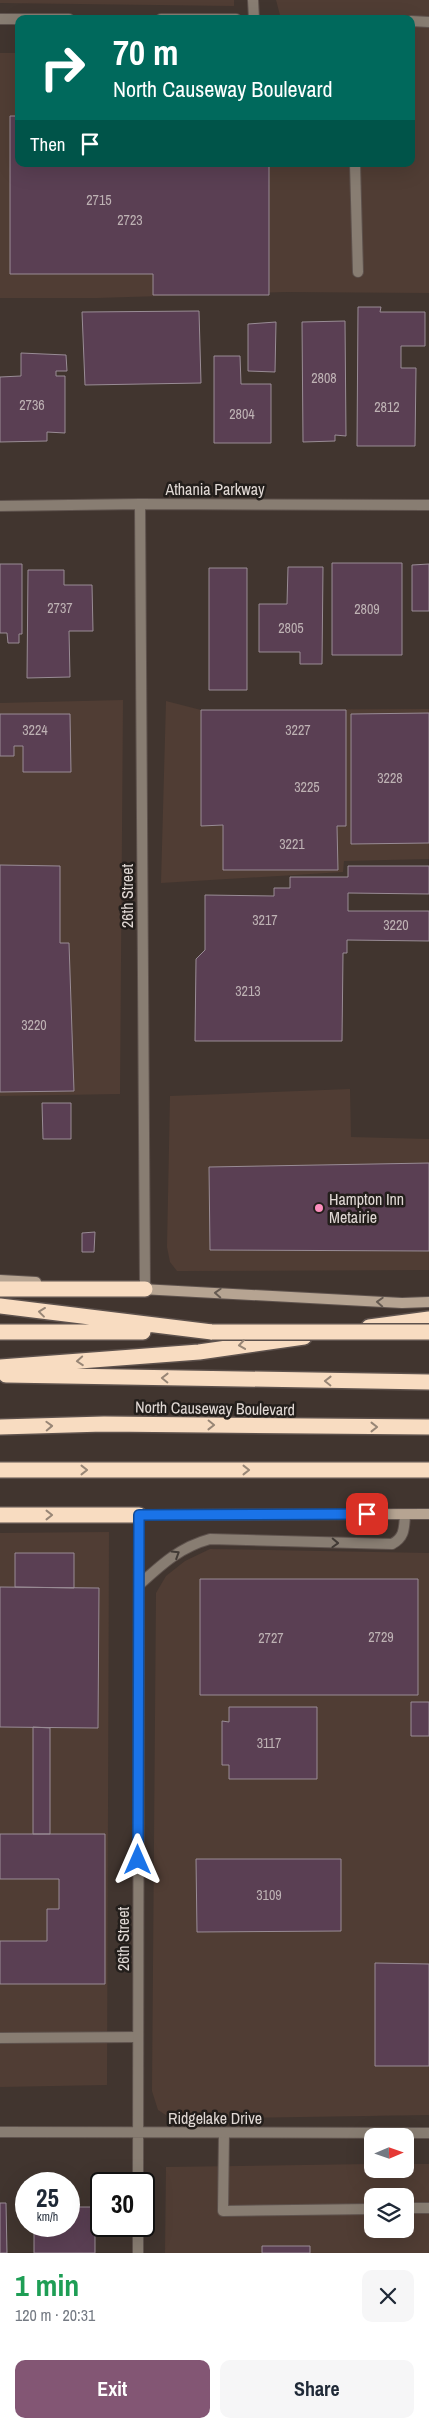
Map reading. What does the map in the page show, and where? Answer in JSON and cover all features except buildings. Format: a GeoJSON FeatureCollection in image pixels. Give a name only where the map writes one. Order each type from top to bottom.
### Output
{"type":"FeatureCollection","features":[{"type":"Feature","properties":{"kind":"highway"},"geometry":{"type":"LineString","coordinates":[[0,1289],[144,1289]]}},
{"type":"Feature","properties":{"kind":"highway"},"geometry":{"type":"LineString","coordinates":[[0,1306],[212,1332]]}},
{"type":"Feature","properties":{"kind":"highway"},"geometry":{"type":"LineString","coordinates":[[0,1367],[199,1352],[429,1319]]}},
{"type":"Feature","properties":{"kind":"highway"},"geometry":{"type":"LineString","coordinates":[[0,1332],[429,1332]]}},
{"type":"Feature","properties":{"kind":"highway","name":"North Causeway Boulevard"},"geometry":{"type":"LineString","coordinates":[[0,1375],[429,1382]]}},
{"type":"Feature","properties":{"kind":"highway","name":"North Causeway Boulevard"},"geometry":{"type":"LineString","coordinates":[[0,1427],[104,1424],[429,1427]]}},
{"type":"Feature","properties":{"kind":"highway"},"geometry":{"type":"LineString","coordinates":[[0,1470],[429,1470]]}},
{"type":"Feature","properties":{"kind":"highway"},"geometry":{"type":"LineString","coordinates":[[0,1514],[139,1515]]}},
{"type":"Feature","properties":{"kind":"street"},"geometry":{"type":"LineString","coordinates":[[253,0],[254,15]]}},
{"type":"Feature","properties":{"kind":"street"},"geometry":{"type":"LineString","coordinates":[[0,19],[15,19]]}},
{"type":"Feature","properties":{"kind":"street"},"geometry":{"type":"LineString","coordinates":[[415,21],[429,22]]}},
{"type":"Feature","properties":{"kind":"street"},"geometry":{"type":"LineString","coordinates":[[355,167],[358,272]]}},
{"type":"Feature","properties":{"kind":"street","name":"Athania Parkway"},"geometry":{"type":"LineString","coordinates":[[0,506],[140,504],[429,505]]}},
{"type":"Feature","properties":{"kind":"street","name":"26th Street"},"geometry":{"type":"LineString","coordinates":[[140,504],[144,1289]]}},
{"type":"Feature","properties":{"kind":"street"},"geometry":{"type":"LineString","coordinates":[[0,1280],[402,1303],[429,1302]]}},
{"type":"Feature","properties":{"kind":"street"},"geometry":{"type":"LineString","coordinates":[[139,1585],[178,1552],[195,1543],[210,1539],[392,1544],[400,1540],[404,1532],[405,1514]]}},
{"type":"Feature","properties":{"kind":"street"},"geometry":{"type":"LineString","coordinates":[[139,1515],[429,1514]]}},
{"type":"Feature","properties":{"kind":"street","name":"26th Street"},"geometry":{"type":"LineString","coordinates":[[138,2172],[139,1515]]}},
{"type":"Feature","properties":{"kind":"street"},"geometry":{"type":"LineString","coordinates":[[0,2038],[138,2037]]}},
{"type":"Feature","properties":{"kind":"street","name":"Ridgelake Drive"},"geometry":{"type":"LineString","coordinates":[[0,2132],[429,2133]]}},
{"type":"Feature","properties":{"kind":"street"},"geometry":{"type":"LineString","coordinates":[[224,2133],[223,2211],[364,2209]]}},
{"type":"Feature","properties":{"kind":"street"},"geometry":{"type":"LineString","coordinates":[[414,2208],[429,2208]]}},
{"type":"Feature","properties":{"kind":"street"},"geometry":{"type":"LineString","coordinates":[[138,2237],[138,2253]]}},
{"type":"Feature","properties":{"kind":"shaded area"},"geometry":{"type":"Polygon","coordinates":[[[0,0],[234,0],[234,6],[0,3],[0,0]]]}},
{"type":"Feature","properties":{"kind":"shaded area"},"geometry":{"type":"Polygon","coordinates":[[[276,0],[429,0],[429,293],[285,292],[97,298],[0,298],[0,53],[15,53],[15,167],[415,167],[415,15],[280,15],[276,0]]]}},
{"type":"Feature","properties":{"kind":"shaded area"},"geometry":{"type":"Polygon","coordinates":[[[123,700],[120,1094],[0,1096],[0,703],[123,700]]]}},
{"type":"Feature","properties":{"kind":"shaded area"},"geometry":{"type":"Polygon","coordinates":[[[166,701],[201,710],[429,709],[429,859],[344,861],[343,872],[161,883],[166,701]]]}},
{"type":"Feature","properties":{"kind":"shaded area"},"geometry":{"type":"Polygon","coordinates":[[[350,1089],[351,1137],[429,1139],[429,1270],[177,1271],[170,1262],[167,1247],[170,1096],[350,1089]]]}},
{"type":"Feature","properties":{"kind":"shaded area"},"geometry":{"type":"Polygon","coordinates":[[[109,1532],[107,2085],[0,2087],[0,1533],[109,1532]]]}},
{"type":"Feature","properties":{"kind":"shaded area"},"geometry":{"type":"Polygon","coordinates":[[[210,1549],[429,1553],[429,2115],[172,2119],[158,2110],[152,2091],[156,1593],[166,1576],[185,1561],[210,1549]]]}},
{"type":"Feature","properties":{"kind":"shaded area"},"geometry":{"type":"Polygon","coordinates":[[[364,2164],[364,2178],[414,2178],[414,2164],[429,2164],[429,2253],[165,2253],[166,2167],[364,2164]]]}},
{"type":"Feature","properties":{"kind":"place","name":"Hampton Inn Metairie"},"geometry":{"type":"Point","coordinates":[319,1208]}},
{"type":"Feature","properties":{"kind":"route"},"geometry":{"type":"LineString","coordinates":[[138,1860],[139,1515],[367,1514]]}}]}
